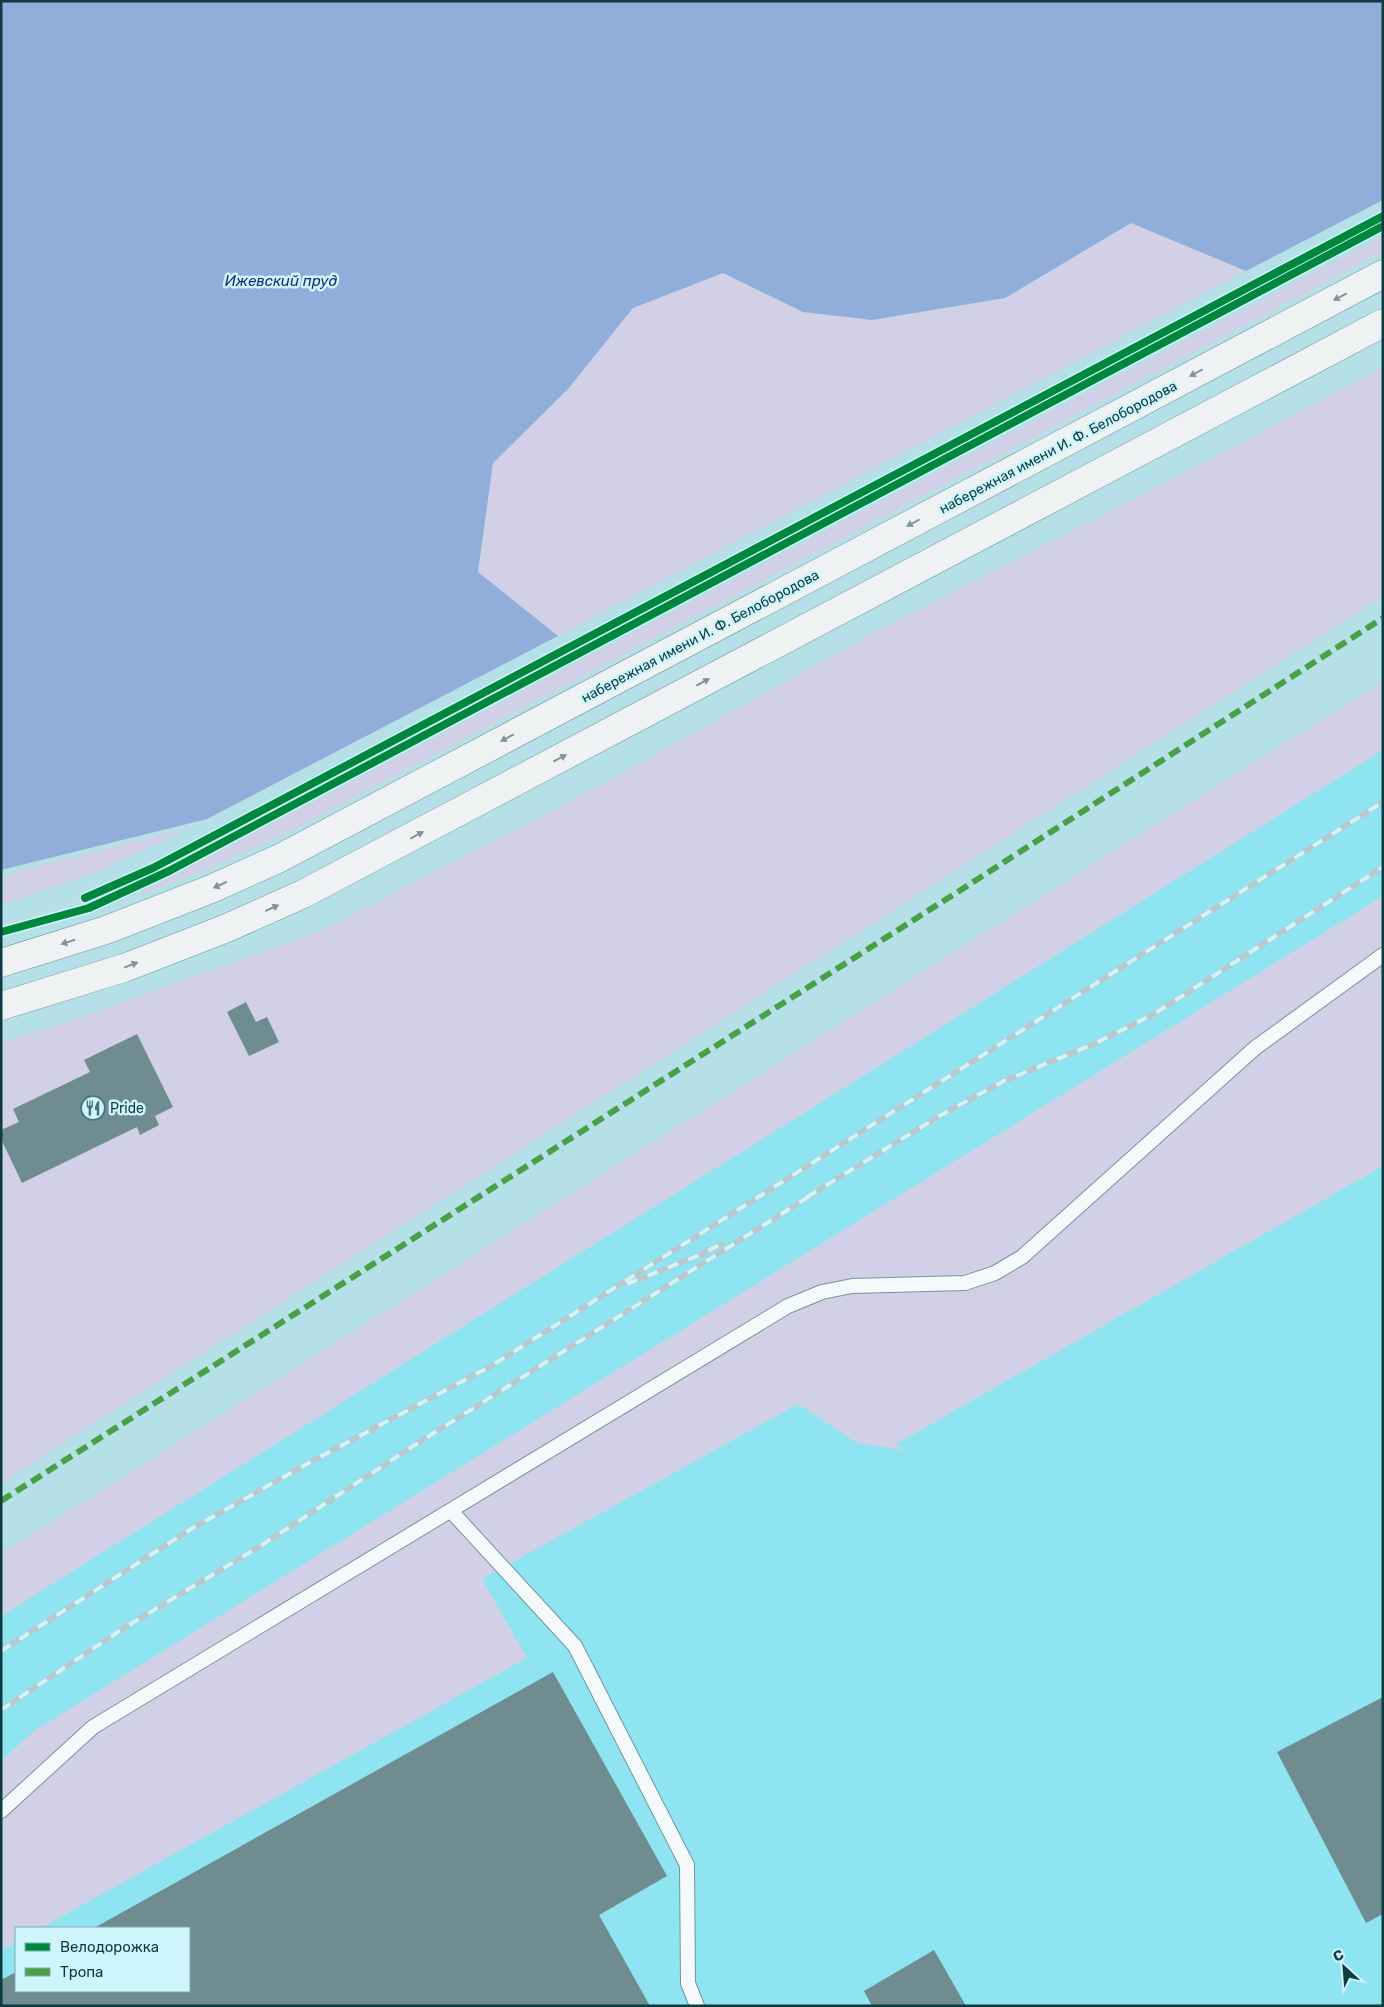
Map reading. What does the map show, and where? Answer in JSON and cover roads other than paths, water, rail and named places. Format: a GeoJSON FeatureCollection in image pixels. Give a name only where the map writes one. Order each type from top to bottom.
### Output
{"type":"FeatureCollection","features":[{"type":"Feature","properties":{"kind":"main road","name":"набережная имени И. Ф. Белобородова"},"geometry":{"type":"LineString","coordinates":[[1,963],[106,930],[210,889],[280,858],[1383,274]]}},
{"type":"Feature","properties":{"kind":"main road"},"geometry":{"type":"LineString","coordinates":[[1,1006],[124,968],[227,928],[303,894],[1383,323]]}},
{"type":"Feature","properties":{"kind":"lane"},"geometry":{"type":"LineString","coordinates":[[1,1811],[93,1728],[797,1303],[822,1292],[852,1286],[965,1282],[995,1273],[1022,1257],[1255,1048],[1383,954]]}},
{"type":"Feature","properties":{"kind":"lane"},"geometry":{"type":"LineString","coordinates":[[451,1511],[575,1646],[687,1865],[688,1983],[697,2006]]}},
{"type":"Feature","properties":{"kind":"water","name":"Ижевский пруд"},"geometry":{"type":"Polygon","coordinates":[[[1,1],[1383,1],[1383,200],[1246,271],[1131,223],[1005,298],[872,320],[803,312],[723,273],[633,308],[568,389],[493,463],[478,572],[558,636],[207,819],[1,870],[1,1]]]}},
{"type":"Feature","properties":{"kind":"railway"},"geometry":{"type":"LineString","coordinates":[[1,1651],[191,1529],[305,1465],[491,1366],[1383,802]]}},
{"type":"Feature","properties":{"kind":"railway"},"geometry":{"type":"LineString","coordinates":[[807,1197],[941,1115],[1004,1081],[1094,1044],[1154,1014],[1383,867]]}},
{"type":"Feature","properties":{"kind":"railway"},"geometry":{"type":"LineString","coordinates":[[1,1710],[124,1628],[262,1545],[407,1450],[813,1194]]}},
{"type":"Feature","properties":{"kind":"railway"},"geometry":{"type":"LineString","coordinates":[[627,1284],[700,1255],[721,1244]]}},
{"type":"Feature","properties":{"kind":"place","name":"Pride"},"geometry":{"type":"Point","coordinates":[93,1108]}}]}
